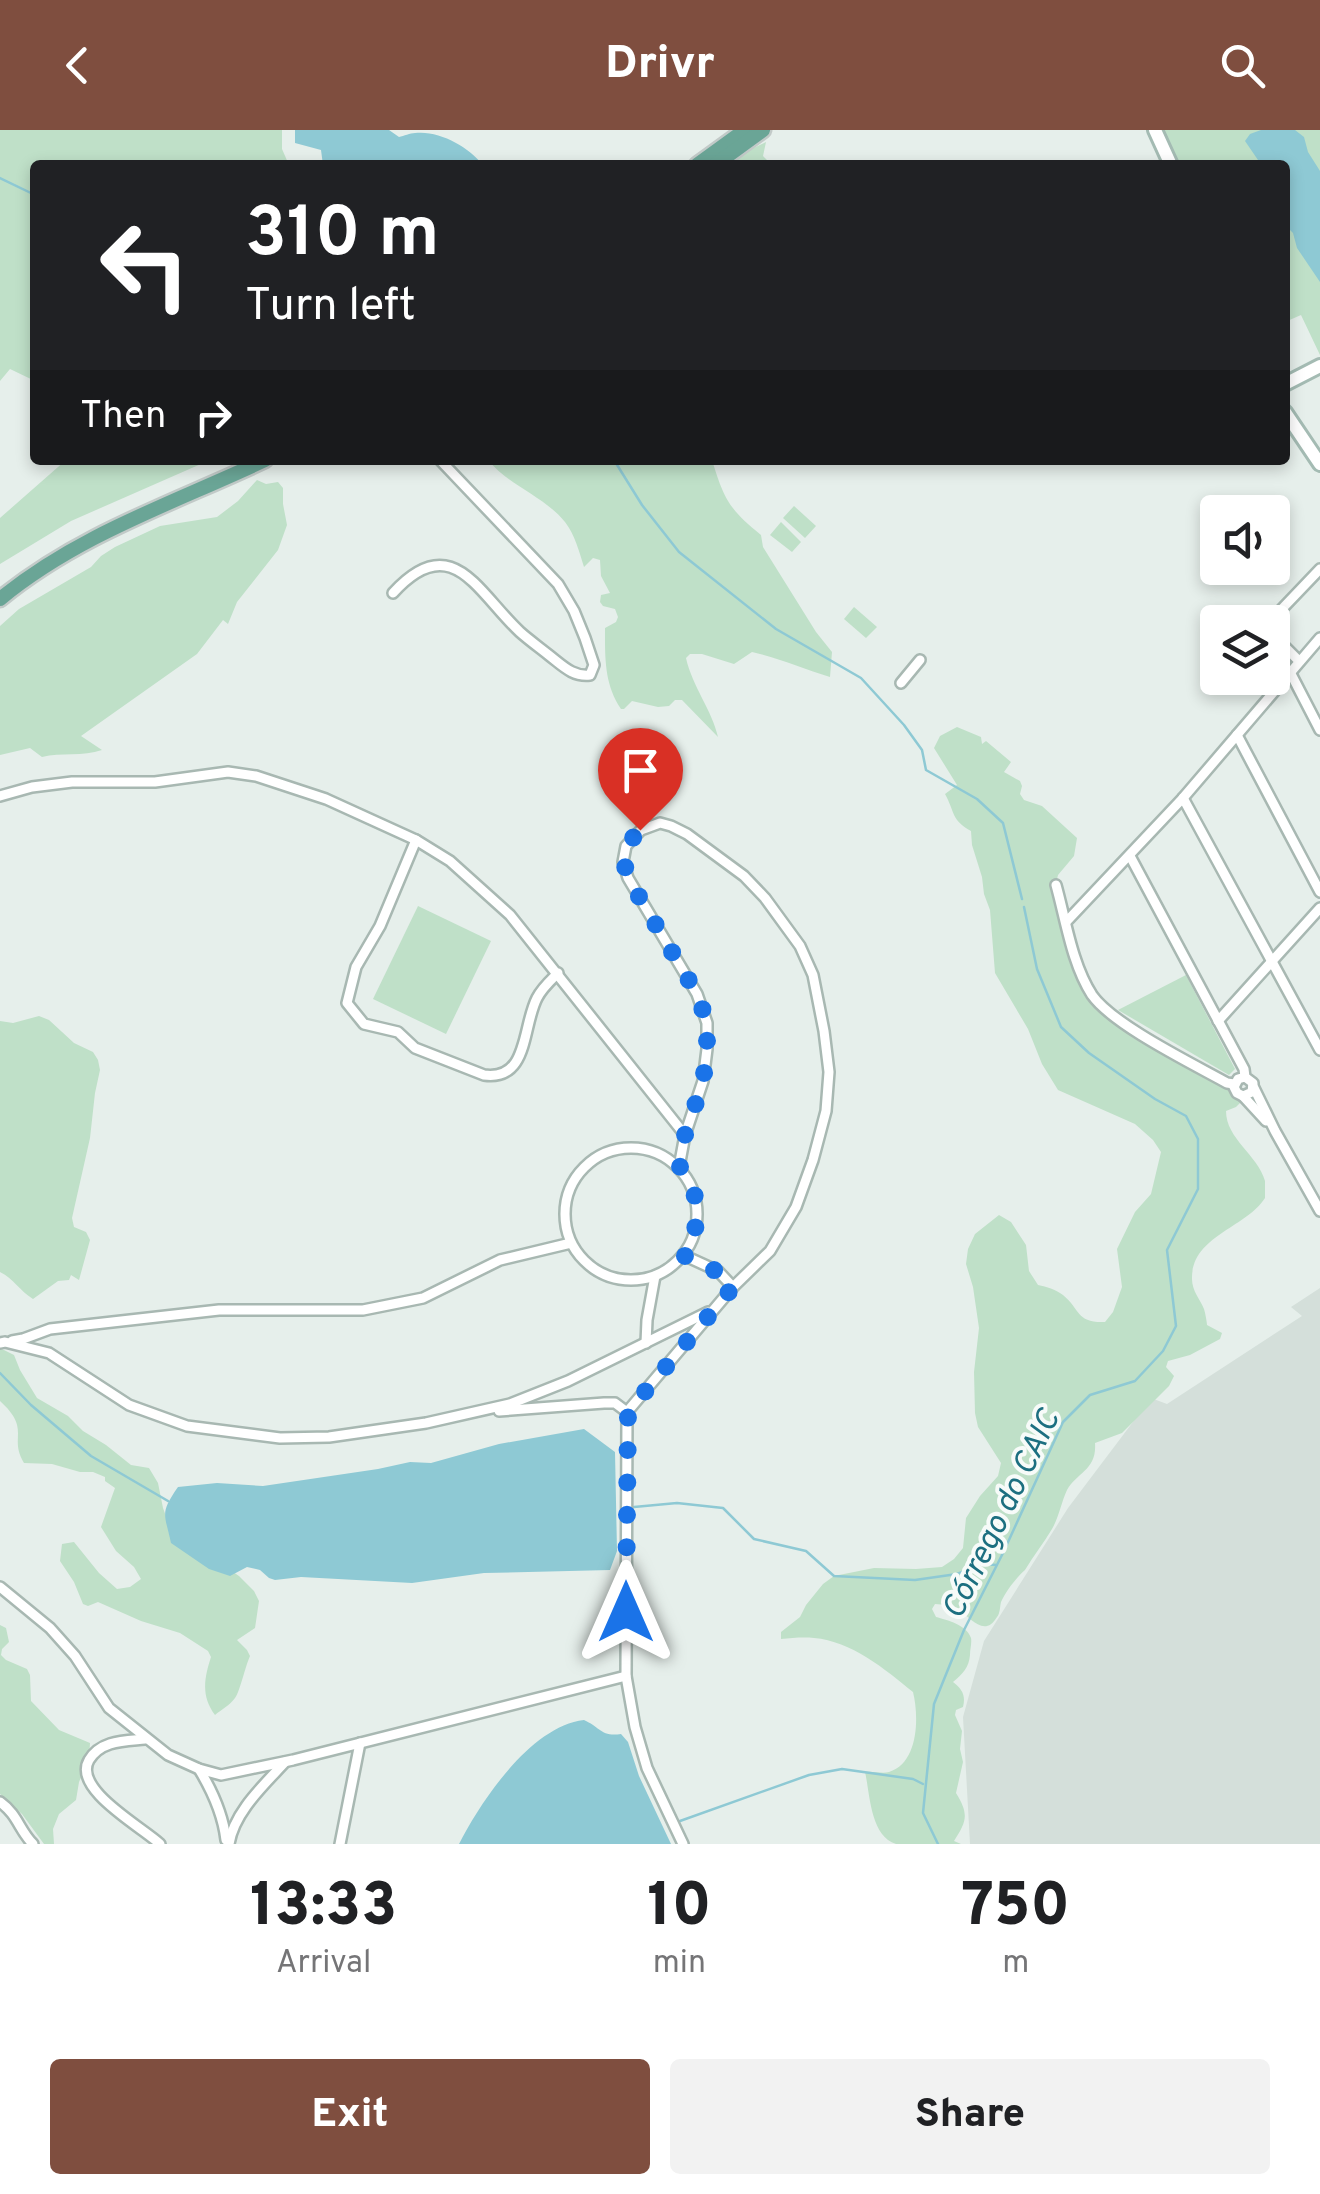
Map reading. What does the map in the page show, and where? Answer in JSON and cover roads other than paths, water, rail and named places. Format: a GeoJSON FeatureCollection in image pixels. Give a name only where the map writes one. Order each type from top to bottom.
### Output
{"type":"FeatureCollection","features":[{"type":"Feature","properties":{"kind":"main road"},"geometry":{"type":"LineString","coordinates":[[703,160],[746,130]]}},
{"type":"Feature","properties":{"kind":"main road"},"geometry":{"type":"LineString","coordinates":[[722,160],[763,130]]}},
{"type":"Feature","properties":{"kind":"main road"},"geometry":{"type":"LineString","coordinates":[[1155,130],[1168,160]]}},
{"type":"Feature","properties":{"kind":"main road"},"geometry":{"type":"LineString","coordinates":[[1290,381],[1320,366]]}},
{"type":"Feature","properties":{"kind":"main road"},"geometry":{"type":"LineString","coordinates":[[1290,418],[1315,446],[1320,464]]}},
{"type":"Feature","properties":{"kind":"main road"},"geometry":{"type":"LineString","coordinates":[[0,587],[27,566],[104,522],[233,465]]}},
{"type":"Feature","properties":{"kind":"main road"},"geometry":{"type":"LineString","coordinates":[[0,599],[64,553],[96,536],[254,465]]}},
{"type":"Feature","properties":{"kind":"street"},"geometry":{"type":"LineString","coordinates":[[394,593],[408,576],[429,566],[446,565],[470,578],[520,632],[569,671],[590,675],[594,665],[585,638],[558,584],[445,465]]}},
{"type":"Feature","properties":{"kind":"street"},"geometry":{"type":"LineString","coordinates":[[1286,605],[1320,568]]}},
{"type":"Feature","properties":{"kind":"street"},"geometry":{"type":"LineString","coordinates":[[1320,638],[1290,672],[1320,730]]}},
{"type":"Feature","properties":{"kind":"street"},"geometry":{"type":"LineString","coordinates":[[1290,652],[1299,661]]}},
{"type":"Feature","properties":{"kind":"street"},"geometry":{"type":"LineString","coordinates":[[900,684],[921,659]]}},
{"type":"Feature","properties":{"kind":"street"},"geometry":{"type":"LineString","coordinates":[[1066,922],[1183,798],[1271,695]]}},
{"type":"Feature","properties":{"kind":"street"},"geometry":{"type":"LineString","coordinates":[[1237,735],[1320,892]]}},
{"type":"Feature","properties":{"kind":"street"},"geometry":{"type":"LineString","coordinates":[[0,796],[72,782],[155,782],[228,772],[256,776],[326,798],[416,840],[450,862],[510,915],[685,1135]]}},
{"type":"Feature","properties":{"kind":"street"},"geometry":{"type":"LineString","coordinates":[[1183,798],[1320,1050]]}},
{"type":"Feature","properties":{"kind":"street"},"geometry":{"type":"LineString","coordinates":[[680,1167],[685,1135],[703,1082],[707,1022],[697,994],[628,878],[623,862],[626,846],[640,830],[660,824],[672,826],[703,844],[744,876],[800,946],[813,975],[829,1072],[826,1111],[814,1160],[796,1207],[770,1251],[733,1287],[628,1412],[626,1676],[647,1768],[683,1844]]}},
{"type":"Feature","properties":{"kind":"street"},"geometry":{"type":"LineString","coordinates":[[416,840],[380,926],[356,967],[348,1003],[364,1024],[398,1032],[414,1048],[464,1068],[493,1076],[506,1074],[517,1064],[536,999],[558,973]]}},
{"type":"Feature","properties":{"kind":"street"},"geometry":{"type":"LineString","coordinates":[[1130,856],[1245,1077]]}},
{"type":"Feature","properties":{"kind":"street"},"geometry":{"type":"LineString","coordinates":[[1056,885],[1080,972],[1103,1008],[1167,1050],[1234,1084]]}},
{"type":"Feature","properties":{"kind":"street"},"geometry":{"type":"LineString","coordinates":[[1218,1021],[1320,908]]}},
{"type":"Feature","properties":{"kind":"street"},"geometry":{"type":"LineString","coordinates":[[1275,1131],[1235,1090],[1238,1078],[1251,1080],[1320,1211]]}},
{"type":"Feature","properties":{"kind":"street"},"geometry":{"type":"LineString","coordinates":[[1243,1096],[1252,1092],[1254,1086]]}},
{"type":"Feature","properties":{"kind":"street"},"geometry":{"type":"LineString","coordinates":[[622,1148],[643,1148],[680,1167],[691,1183],[698,1220],[693,1238],[670,1268],[635,1280],[598,1271],[582,1259],[571,1243],[565,1223],[572,1182],[585,1166],[602,1154],[622,1148]]}},
{"type":"Feature","properties":{"kind":"street"},"geometry":{"type":"LineString","coordinates":[[2,1342],[50,1329],[219,1310],[363,1310],[423,1298],[500,1260],[571,1243]]}},
{"type":"Feature","properties":{"kind":"street"},"geometry":{"type":"LineString","coordinates":[[683,1255],[718,1272],[733,1287]]}},
{"type":"Feature","properties":{"kind":"street"},"geometry":{"type":"LineString","coordinates":[[646,1343],[654,1276]]}},
{"type":"Feature","properties":{"kind":"street"},"geometry":{"type":"LineString","coordinates":[[2,1342],[49,1353],[129,1405],[187,1426],[280,1438],[330,1437],[394,1429],[510,1404],[568,1382],[715,1308]]}},
{"type":"Feature","properties":{"kind":"street"},"geometry":{"type":"LineString","coordinates":[[35,1348],[36,1335]]}},
{"type":"Feature","properties":{"kind":"street"},"geometry":{"type":"LineString","coordinates":[[470,1414],[604,1402],[615,1403],[628,1412]]}},
{"type":"Feature","properties":{"kind":"street"},"geometry":{"type":"LineString","coordinates":[[0,1587],[50,1628],[75,1656],[108,1708],[168,1755],[221,1775],[626,1676]]}},
{"type":"Feature","properties":{"kind":"street"},"geometry":{"type":"LineString","coordinates":[[147,1739],[107,1744],[95,1751],[85,1771],[94,1791],[160,1844]]}},
{"type":"Feature","properties":{"kind":"street"},"geometry":{"type":"LineString","coordinates":[[340,1844],[360,1742]]}},
{"type":"Feature","properties":{"kind":"street"},"geometry":{"type":"LineString","coordinates":[[228,1844],[250,1800],[285,1762]]}},
{"type":"Feature","properties":{"kind":"street"},"geometry":{"type":"LineString","coordinates":[[199,1769],[222,1814],[228,1844]]}},
{"type":"Feature","properties":{"kind":"street"},"geometry":{"type":"LineString","coordinates":[[0,1802],[11,1810],[33,1844]]}},
{"type":"Feature","properties":{"kind":"water"},"geometry":{"type":"Polygon","coordinates":[[[295,130],[389,130],[399,137],[424,133],[462,146],[479,160],[322,160],[321,150],[295,143],[295,130]]]}},
{"type":"Feature","properties":{"kind":"water"},"geometry":{"type":"Polygon","coordinates":[[[1261,130],[1295,130],[1304,137],[1320,171],[1320,282],[1290,230],[1290,160],[1258,160],[1245,141],[1261,130]]]}},
{"type":"Feature","properties":{"kind":"water"},"geometry":{"type":"Polygon","coordinates":[[[584,1429],[615,1452],[617,1551],[610,1570],[484,1573],[412,1583],[301,1577],[275,1580],[247,1567],[230,1576],[209,1569],[171,1543],[165,1514],[178,1487],[217,1483],[263,1486],[410,1462],[431,1463],[499,1444],[584,1429]]]}},
{"type":"Feature","properties":{"kind":"water"},"geometry":{"type":"Polygon","coordinates":[[[584,1720],[605,1733],[621,1734],[628,1742],[639,1776],[671,1844],[459,1844],[494,1787],[527,1751],[564,1725],[584,1720]]]}},
{"type":"Feature","properties":{"kind":"waterway"},"geometry":{"type":"LineString","coordinates":[[0,178],[30,193]]}},
{"type":"Feature","properties":{"kind":"waterway","name":"Córrego do CAIC"},"geometry":{"type":"LineString","coordinates":[[617,465],[679,552],[776,629],[861,678],[922,750],[926,770],[977,799],[1003,823],[1022,899]]}},
{"type":"Feature","properties":{"kind":"waterway","name":"Córrego do CAIC"},"geometry":{"type":"LineString","coordinates":[[938,1844],[923,1813],[934,1704],[964,1630],[1063,1422],[1090,1395],[1135,1381],[1163,1351],[1176,1326],[1167,1250],[1198,1189],[1198,1139],[1186,1116],[1089,1053],[1061,1027],[1037,969],[1024,907]]}},
{"type":"Feature","properties":{"kind":"waterway"},"geometry":{"type":"LineString","coordinates":[[0,1373],[91,1456],[168,1501]]}},
{"type":"Feature","properties":{"kind":"waterway"},"geometry":{"type":"LineString","coordinates":[[634,1507],[677,1503],[723,1508],[754,1539],[806,1551],[834,1576],[915,1580],[957,1574],[983,1564],[996,1565]]}},
{"type":"Feature","properties":{"kind":"waterway"},"geometry":{"type":"LineString","coordinates":[[680,1821],[809,1775],[842,1769],[913,1779],[923,1784]]}}]}
